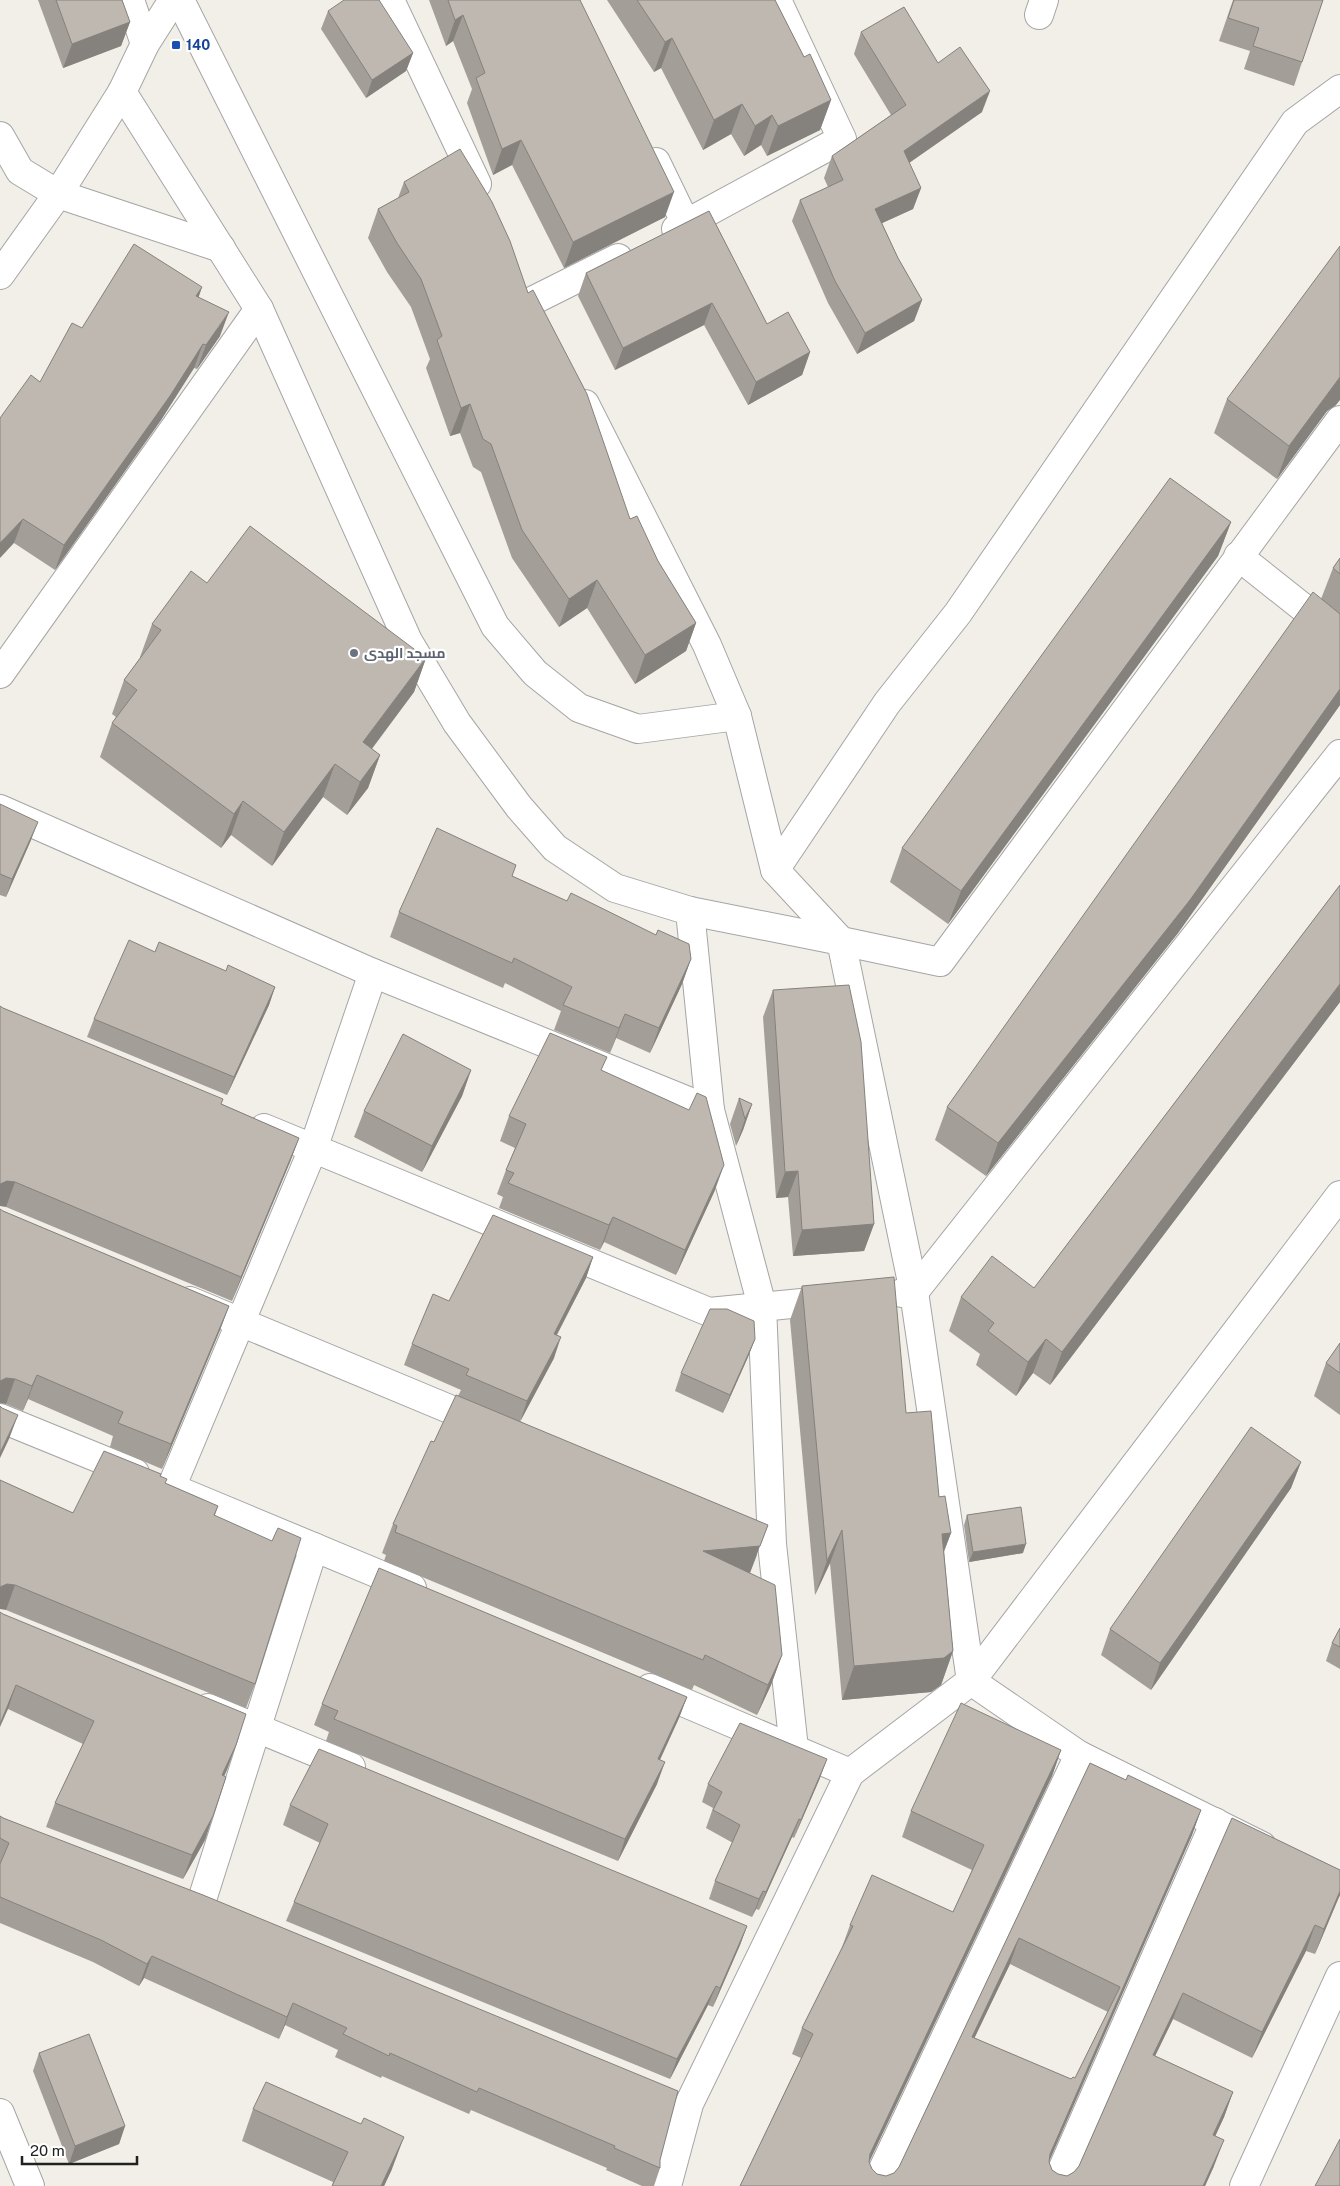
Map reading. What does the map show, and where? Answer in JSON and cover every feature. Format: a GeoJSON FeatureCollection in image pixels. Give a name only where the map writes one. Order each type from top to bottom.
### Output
{"type":"FeatureCollection","features":[{"type":"Feature","properties":{"kind":"street"},"geometry":{"type":"LineString","coordinates":[[130,0],[145,44]]}},
{"type":"Feature","properties":{"kind":"street"},"geometry":{"type":"LineString","coordinates":[[0,275],[58,194],[122,92],[145,44],[173,0]]}},
{"type":"Feature","properties":{"kind":"street"},"geometry":{"type":"LineString","coordinates":[[180,0],[495,626],[534,673],[579,708],[638,729],[737,716]]}},
{"type":"Feature","properties":{"kind":"street"},"geometry":{"type":"LineString","coordinates":[[390,0],[486,203]]}},
{"type":"Feature","properties":{"kind":"street"},"geometry":{"type":"LineString","coordinates":[[545,327],[528,292],[647,243],[842,140],[777,0]]}},
{"type":"Feature","properties":{"kind":"street"},"geometry":{"type":"LineString","coordinates":[[775,870],[887,703],[958,613],[1295,122],[1340,89]]}},
{"type":"Feature","properties":{"kind":"street"},"geometry":{"type":"LineString","coordinates":[[122,92],[258,309],[408,641],[457,723],[520,807],[555,848],[615,888],[690,911],[940,962],[1340,420]]}},
{"type":"Feature","properties":{"kind":"street"},"geometry":{"type":"LineString","coordinates":[[0,136],[10,176],[58,194],[221,248]]}},
{"type":"Feature","properties":{"kind":"street"},"geometry":{"type":"LineString","coordinates":[[646,143],[686,224]]}},
{"type":"Feature","properties":{"kind":"street"},"geometry":{"type":"LineString","coordinates":[[0,674],[258,309]]}},
{"type":"Feature","properties":{"kind":"street"},"geometry":{"type":"LineString","coordinates":[[572,380],[707,645],[737,716],[775,870],[841,941],[914,1292],[971,1681],[1079,1755],[1286,1858]]}},
{"type":"Feature","properties":{"kind":"street"},"geometry":{"type":"LineString","coordinates":[[1238,556],[1340,637]]}},
{"type":"Feature","properties":{"kind":"street"},"geometry":{"type":"LineString","coordinates":[[240,1118],[709,1312],[914,1292],[1340,754]]}},
{"type":"Feature","properties":{"kind":"street"},"geometry":{"type":"LineString","coordinates":[[0,809],[374,973],[710,1110]]}},
{"type":"Feature","properties":{"kind":"street"},"geometry":{"type":"LineString","coordinates":[[690,911],[710,1110],[762,1306],[772,1544],[794,1748]]}},
{"type":"Feature","properties":{"kind":"street"},"geometry":{"type":"LineString","coordinates":[[171,1488],[313,1149],[374,973]]}},
{"type":"Feature","properties":{"kind":"street"},"geometry":{"type":"LineString","coordinates":[[667,2186],[680,2100],[768,1940],[850,1772],[971,1681],[1340,1195]]}},
{"type":"Feature","properties":{"kind":"street"},"geometry":{"type":"LineString","coordinates":[[170,1292],[507,1433]]}},
{"type":"Feature","properties":{"kind":"street"},"geometry":{"type":"LineString","coordinates":[[0,1418],[432,1597]]}},
{"type":"Feature","properties":{"kind":"street"},"geometry":{"type":"LineString","coordinates":[[745,1533],[772,1544]]}},
{"type":"Feature","properties":{"kind":"street"},"geometry":{"type":"LineString","coordinates":[[174,1892],[210,1907],[257,1728],[314,1547]]}},
{"type":"Feature","properties":{"kind":"street"},"geometry":{"type":"LineString","coordinates":[[631,1680],[850,1772]]}},
{"type":"Feature","properties":{"kind":"street"},"geometry":{"type":"LineString","coordinates":[[183,1699],[376,1778]]}},
{"type":"Feature","properties":{"kind":"street"},"geometry":{"type":"LineString","coordinates":[[875,2186],[1079,1755]]}},
{"type":"Feature","properties":{"kind":"street"},"geometry":{"type":"LineString","coordinates":[[1055,2186],[1214,1822]]}},
{"type":"Feature","properties":{"kind":"street"},"geometry":{"type":"LineString","coordinates":[[741,1929],[768,1940]]}},
{"type":"Feature","properties":{"kind":"street"},"geometry":{"type":"LineString","coordinates":[[1244,2186],[1340,1976]]}},
{"type":"Feature","properties":{"kind":"street"},"geometry":{"type":"LineString","coordinates":[[0,2113],[30,2186]]}},
{"type":"Feature","properties":{"kind":"building"},"geometry":{"type":"Polygon","coordinates":[[[56,0],[122,0],[130,22],[72,44],[56,0]]]}},
{"type":"Feature","properties":{"kind":"building"},"geometry":{"type":"Polygon","coordinates":[[[344,0],[379,0],[413,53],[372,80],[328,11],[344,0]]]}},
{"type":"Feature","properties":{"kind":"building"},"geometry":{"type":"Polygon","coordinates":[[[448,0],[580,0],[674,192],[573,242],[521,140],[502,149],[476,78],[485,73],[463,15],[455,20],[448,0]]]}},
{"type":"Feature","properties":{"kind":"building"},"geometry":{"type":"Polygon","coordinates":[[[637,0],[775,0],[804,57],[810,54],[831,100],[778,126],[772,115],[755,126],[742,104],[714,120],[672,38],[665,42],[637,0]]]}},
{"type":"Feature","properties":{"kind":"building"},"geometry":{"type":"Polygon","coordinates":[[[1234,0],[1323,0],[1302,62],[1253,46],[1259,28],[1228,18],[1234,0]]]}},
{"type":"Feature","properties":{"kind":"building"},"geometry":{"type":"Polygon","coordinates":[[[904,7],[938,63],[960,47],[990,91],[904,151],[921,188],[875,209],[898,258],[922,300],[865,333],[835,281],[800,200],[843,180],[832,156],[906,105],[861,32],[904,7]]]}},
{"type":"Feature","properties":{"kind":"building"},"geometry":{"type":"Polygon","coordinates":[[[460,149],[492,202],[510,241],[528,293],[533,290],[587,394],[630,519],[637,516],[658,561],[696,623],[645,655],[597,580],[569,599],[522,530],[491,444],[483,439],[470,404],[461,408],[437,340],[442,336],[421,279],[397,243],[378,209],[409,192],[404,182],[460,149]]]}},
{"type":"Feature","properties":{"kind":"building"},"geometry":{"type":"Polygon","coordinates":[[[709,211],[767,324],[788,312],[810,352],[756,382],[712,303],[623,348],[586,273],[709,211]]]}},
{"type":"Feature","properties":{"kind":"building"},"geometry":{"type":"Polygon","coordinates":[[[134,244],[202,287],[196,296],[229,312],[206,345],[203,344],[170,396],[64,545],[23,519],[0,543],[0,418],[31,375],[40,382],[72,323],[82,328],[134,244]]]}},
{"type":"Feature","properties":{"kind":"building"},"geometry":{"type":"Polygon","coordinates":[[[1340,246],[1340,377],[1289,446],[1227,399],[1340,246]]]}},
{"type":"Feature","properties":{"kind":"building"},"geometry":{"type":"Polygon","coordinates":[[[1170,478],[1231,522],[961,891],[902,848],[1170,478]]]}},
{"type":"Feature","properties":{"kind":"building"},"geometry":{"type":"Polygon","coordinates":[[[250,526],[426,658],[363,742],[380,755],[360,782],[335,764],[284,832],[243,801],[234,814],[112,723],[137,690],[124,680],[161,630],[152,624],[191,571],[207,583],[250,526]]]}},
{"type":"Feature","properties":{"kind":"building"},"geometry":{"type":"Polygon","coordinates":[[[1340,558],[1340,574],[1333,568],[1340,558]]]}},
{"type":"Feature","properties":{"kind":"building"},"geometry":{"type":"Polygon","coordinates":[[[1313,592],[1340,614],[1340,689],[1190,900],[998,1143],[947,1107],[1313,592]]]}},
{"type":"Feature","properties":{"kind":"building"},"geometry":{"type":"Polygon","coordinates":[[[0,804],[38,822],[12,879],[0,874],[0,804]]]}},
{"type":"Feature","properties":{"kind":"building"},"geometry":{"type":"Polygon","coordinates":[[[437,828],[516,865],[512,876],[567,901],[571,893],[656,935],[658,930],[689,944],[691,959],[659,1028],[625,1014],[619,1028],[563,1005],[572,987],[514,958],[512,963],[399,912],[437,828]]]}},
{"type":"Feature","properties":{"kind":"building"},"geometry":{"type":"Polygon","coordinates":[[[1340,885],[1340,984],[1062,1352],[1046,1339],[1028,1362],[988,1331],[994,1323],[961,1297],[992,1256],[1034,1288],[1340,885]]]}},
{"type":"Feature","properties":{"kind":"building"},"geometry":{"type":"Polygon","coordinates":[[[129,940],[155,952],[159,942],[226,971],[228,965],[275,987],[234,1077],[94,1019],[129,940]]]}},
{"type":"Feature","properties":{"kind":"building"},"geometry":{"type":"Polygon","coordinates":[[[849,985],[861,1042],[874,1224],[802,1230],[798,1171],[785,1172],[773,990],[849,985]]]}},
{"type":"Feature","properties":{"kind":"building"},"geometry":{"type":"Polygon","coordinates":[[[0,1006],[223,1099],[221,1104],[299,1138],[241,1277],[15,1182],[7,1181],[0,1184],[0,1006]]]}},
{"type":"Feature","properties":{"kind":"building"},"geometry":{"type":"Polygon","coordinates":[[[550,1033],[607,1057],[601,1070],[689,1110],[697,1093],[706,1097],[724,1165],[685,1250],[613,1217],[609,1225],[508,1183],[514,1173],[506,1170],[526,1124],[509,1116],[550,1033]]]}},
{"type":"Feature","properties":{"kind":"building"},"geometry":{"type":"Polygon","coordinates":[[[403,1034],[471,1070],[432,1146],[364,1111],[403,1034]]]}},
{"type":"Feature","properties":{"kind":"building"},"geometry":{"type":"Polygon","coordinates":[[[739,1098],[752,1104],[745,1119],[739,1098]]]}},
{"type":"Feature","properties":{"kind":"building"},"geometry":{"type":"Polygon","coordinates":[[[0,1209],[229,1306],[171,1444],[118,1423],[123,1412],[37,1375],[32,1386],[15,1379],[6,1378],[0,1381],[0,1209]]]}},
{"type":"Feature","properties":{"kind":"building"},"geometry":{"type":"Polygon","coordinates":[[[493,1215],[593,1257],[554,1334],[561,1337],[527,1401],[466,1375],[469,1369],[412,1344],[433,1294],[449,1301],[493,1215]]]}},
{"type":"Feature","properties":{"kind":"building"},"geometry":{"type":"Polygon","coordinates":[[[894,1277],[906,1413],[931,1411],[939,1497],[945,1496],[951,1533],[942,1534],[953,1651],[944,1658],[854,1666],[842,1530],[827,1561],[802,1286],[894,1277]]]}},
{"type":"Feature","properties":{"kind":"building"},"geometry":{"type":"Polygon","coordinates":[[[710,1309],[727,1309],[754,1321],[755,1339],[730,1395],[681,1373],[710,1309]]]}},
{"type":"Feature","properties":{"kind":"building"},"geometry":{"type":"Polygon","coordinates":[[[1340,1343],[1340,1373],[1326,1363],[1340,1343]]]}},
{"type":"Feature","properties":{"kind":"building"},"geometry":{"type":"Polygon","coordinates":[[[456,1395],[768,1525],[760,1546],[703,1551],[775,1585],[782,1655],[768,1685],[705,1655],[703,1660],[395,1532],[397,1526],[393,1524],[431,1441],[434,1442],[456,1395]]]}},
{"type":"Feature","properties":{"kind":"building"},"geometry":{"type":"Polygon","coordinates":[[[0,1406],[18,1415],[0,1453],[0,1406]]]}},
{"type":"Feature","properties":{"kind":"building"},"geometry":{"type":"Polygon","coordinates":[[[1251,1427],[1301,1462],[1160,1663],[1110,1629],[1251,1427]]]}},
{"type":"Feature","properties":{"kind":"building"},"geometry":{"type":"Polygon","coordinates":[[[104,1451],[161,1474],[160,1476],[167,1479],[165,1483],[218,1506],[214,1515],[272,1541],[278,1528],[301,1538],[255,1684],[15,1585],[7,1584],[0,1587],[0,1480],[73,1513],[104,1451]]]}},
{"type":"Feature","properties":{"kind":"building"},"geometry":{"type":"Polygon","coordinates":[[[1021,1507],[1026,1544],[973,1552],[967,1515],[1021,1507]]]}},
{"type":"Feature","properties":{"kind":"building"},"geometry":{"type":"Polygon","coordinates":[[[379,1568],[687,1697],[658,1759],[665,1762],[625,1839],[334,1719],[338,1711],[322,1704],[379,1568]]]}},
{"type":"Feature","properties":{"kind":"building"},"geometry":{"type":"Polygon","coordinates":[[[0,1612],[246,1714],[236,1745],[222,1775],[226,1777],[213,1816],[192,1855],[55,1803],[94,1721],[16,1685],[0,1724],[0,1612]]]}},
{"type":"Feature","properties":{"kind":"building"},"geometry":{"type":"Polygon","coordinates":[[[1340,1628],[1340,1647],[1332,1643],[1340,1628]]]}},
{"type":"Feature","properties":{"kind":"building"},"geometry":{"type":"Polygon","coordinates":[[[961,1703],[1061,1750],[870,2154],[869,2162],[872,2169],[877,2174],[886,2176],[894,2173],[899,2167],[1090,1763],[1126,1780],[1128,1775],[1201,1810],[1050,2154],[1049,2162],[1052,2170],[1058,2174],[1067,2176],[1079,2166],[1232,1818],[1340,1870],[1340,1891],[1324,1929],[1315,1925],[1262,2032],[1183,1993],[1153,2055],[1233,2092],[1213,2135],[1224,2140],[1203,2186],[740,2186],[813,2034],[802,2028],[853,1926],[850,1925],[872,1875],[953,1912],[984,1845],[911,1811],[961,1703]],[[1019,1938],[972,2037],[1071,2079],[1075,2078],[1120,1987],[1019,1938]]]}},
{"type":"Feature","properties":{"kind":"building"},"geometry":{"type":"Polygon","coordinates":[[[740,1723],[827,1759],[801,1820],[799,1819],[766,1892],[763,1891],[759,1899],[715,1881],[740,1825],[713,1810],[722,1792],[708,1784],[740,1723]]]}},
{"type":"Feature","properties":{"kind":"building"},"geometry":{"type":"Polygon","coordinates":[[[319,1749],[747,1926],[720,1988],[716,1986],[677,2059],[294,1902],[328,1824],[290,1805],[319,1749]]]}},
{"type":"Feature","properties":{"kind":"building"},"geometry":{"type":"Polygon","coordinates":[[[0,1816],[203,1895],[678,2091],[660,2160],[660,2168],[614,2148],[615,2146],[479,2088],[477,2092],[390,2053],[389,2056],[343,2034],[347,2028],[293,2003],[287,2017],[152,1956],[147,1964],[101,1940],[0,1897],[0,1864],[9,1843],[0,1838],[0,1816]]]}},
{"type":"Feature","properties":{"kind":"building"},"geometry":{"type":"Polygon","coordinates":[[[89,2034],[125,2126],[75,2146],[39,2053],[89,2034]]]}},
{"type":"Feature","properties":{"kind":"building"},"geometry":{"type":"Polygon","coordinates":[[[266,2082],[361,2124],[364,2118],[404,2137],[381,2186],[332,2186],[348,2152],[253,2109],[266,2082]]]}},
{"type":"Feature","properties":{"kind":"building"},"geometry":{"type":"Polygon","coordinates":[[[1340,2139],[1340,2186],[1315,2186],[1340,2139]]]}},
{"type":"Feature","properties":{"kind":"place","name":"140"},"geometry":{"type":"Point","coordinates":[176,45]}},
{"type":"Feature","properties":{"kind":"place","name":"مسجد الهدى"},"geometry":{"type":"Point","coordinates":[354,653]}}]}
